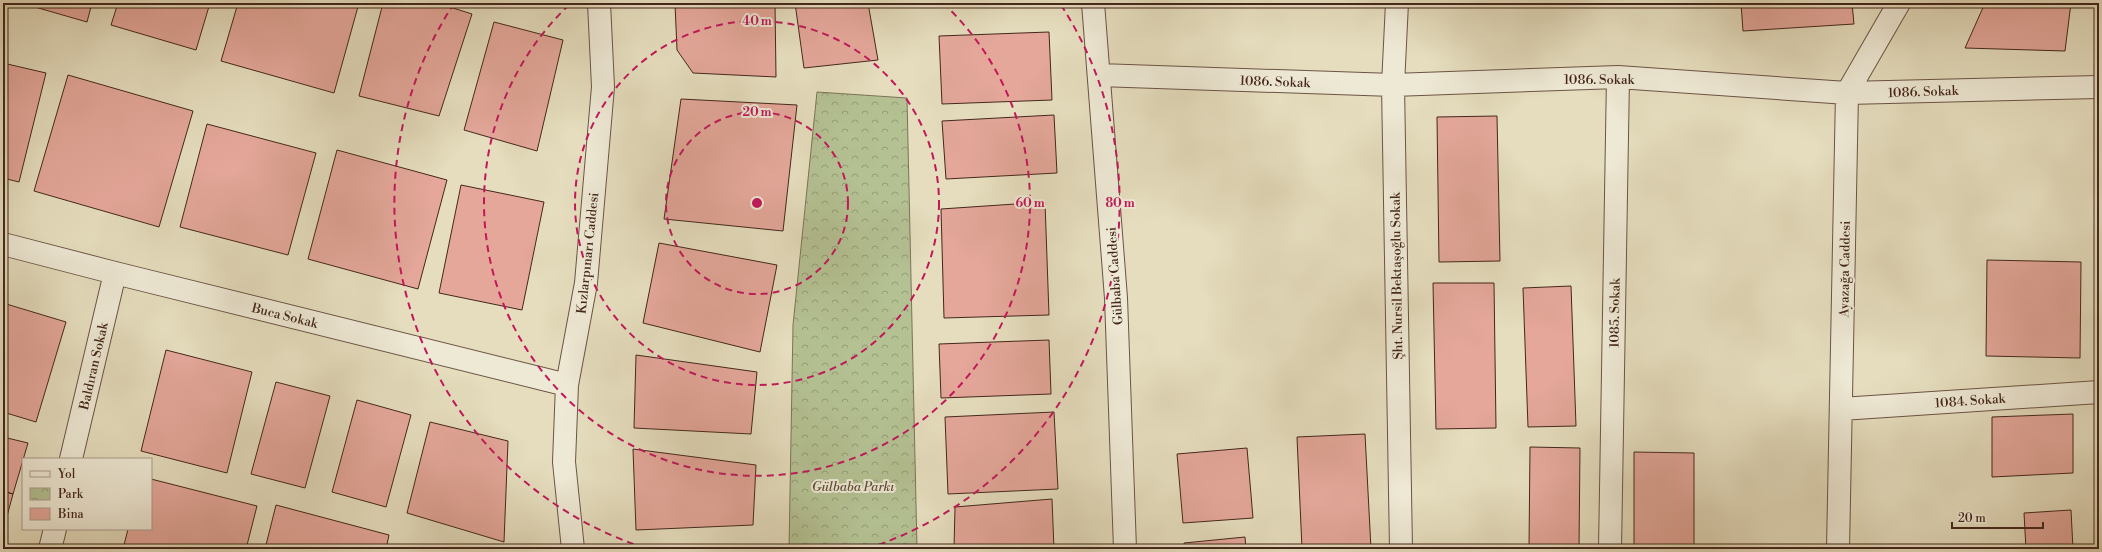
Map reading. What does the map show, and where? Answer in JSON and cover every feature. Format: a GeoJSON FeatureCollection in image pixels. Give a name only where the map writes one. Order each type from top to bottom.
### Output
{"type":"FeatureCollection","features":[{"type":"Feature","properties":{"kind":"street","name":"Kızlarpınarı Caddesi"},"geometry":{"type":"LineString","coordinates":[[573,549],[564,462],[567,385],[586,283],[603,87],[599,3]]}},
{"type":"Feature","properties":{"kind":"street","name":"Gülbaba Caddesi"},"geometry":{"type":"LineString","coordinates":[[1093,3],[1116,298],[1125,549]]}},
{"type":"Feature","properties":{"kind":"street","name":"Şht. Nursil Bektaşoğlu Sokak"},"geometry":{"type":"LineString","coordinates":[[1397,3],[1393,86],[1401,549]]}},
{"type":"Feature","properties":{"kind":"street","name":"Ayazağa Caddesi"},"geometry":{"type":"LineString","coordinates":[[1838,549],[1847,93],[1899,3]]}},
{"type":"Feature","properties":{"kind":"street","name":"1086. Sokak"},"geometry":{"type":"LineString","coordinates":[[1099,75],[1393,86],[1618,77],[1847,93],[2099,87]]}},
{"type":"Feature","properties":{"kind":"street","name":"1085. Sokak"},"geometry":{"type":"LineString","coordinates":[[1610,549],[1618,77]]}},
{"type":"Feature","properties":{"kind":"street","name":"Buca Sokak"},"geometry":{"type":"LineString","coordinates":[[3,244],[567,385]]}},
{"type":"Feature","properties":{"kind":"street","name":"Baldıran Sokak"},"geometry":{"type":"LineString","coordinates":[[71,458],[115,273]]}},
{"type":"Feature","properties":{"kind":"street","name":"1084. Sokak"},"geometry":{"type":"LineString","coordinates":[[1841,409],[2099,392]]}},
{"type":"Feature","properties":{"kind":"street"},"geometry":{"type":"LineString","coordinates":[[50,549],[55,530]]}},
{"type":"Feature","properties":{"kind":"green space","name":"Gülbaba Parkı"},"geometry":{"type":"Polygon","coordinates":[[[817,92],[907,98],[917,549],[789,549],[793,325],[817,92]]]}},
{"type":"Feature","properties":{"kind":"building"},"geometry":{"type":"Polygon","coordinates":[[[21,3],[92,3],[87,22],[21,3]]]}},
{"type":"Feature","properties":{"kind":"building"},"geometry":{"type":"Polygon","coordinates":[[[118,3],[210,3],[196,50],[111,25],[118,3]]]}},
{"type":"Feature","properties":{"kind":"building"},"geometry":{"type":"Polygon","coordinates":[[[238,3],[359,3],[334,93],[221,61],[238,3]]]}},
{"type":"Feature","properties":{"kind":"building"},"geometry":{"type":"Polygon","coordinates":[[[383,3],[437,3],[472,14],[439,116],[359,96],[383,3]]]}},
{"type":"Feature","properties":{"kind":"building"},"geometry":{"type":"Polygon","coordinates":[[[775,3],[776,77],[693,73],[677,50],[675,4],[775,3]]]}},
{"type":"Feature","properties":{"kind":"building"},"geometry":{"type":"Polygon","coordinates":[[[795,3],[868,3],[878,60],[804,68],[795,3]]]}},
{"type":"Feature","properties":{"kind":"building"},"geometry":{"type":"Polygon","coordinates":[[[1741,3],[1852,3],[1854,24],[1743,31],[1741,3]]]}},
{"type":"Feature","properties":{"kind":"building"},"geometry":{"type":"Polygon","coordinates":[[[1985,3],[2071,3],[2065,51],[1965,48],[1985,3]]]}},
{"type":"Feature","properties":{"kind":"building"},"geometry":{"type":"Polygon","coordinates":[[[494,22],[563,40],[537,151],[464,130],[494,22]]]}},
{"type":"Feature","properties":{"kind":"building"},"geometry":{"type":"Polygon","coordinates":[[[1049,32],[1052,100],[942,104],[939,36],[1049,32]]]}},
{"type":"Feature","properties":{"kind":"building"},"geometry":{"type":"Polygon","coordinates":[[[3,63],[46,73],[19,182],[3,178],[3,63]]]}},
{"type":"Feature","properties":{"kind":"building"},"geometry":{"type":"Polygon","coordinates":[[[68,75],[193,111],[159,227],[34,191],[68,75]]]}},
{"type":"Feature","properties":{"kind":"building"},"geometry":{"type":"Polygon","coordinates":[[[681,99],[797,105],[783,231],[664,219],[681,99]]]}},
{"type":"Feature","properties":{"kind":"building"},"geometry":{"type":"Polygon","coordinates":[[[1054,115],[1057,173],[946,179],[942,121],[1054,115]]]}},
{"type":"Feature","properties":{"kind":"building"},"geometry":{"type":"Polygon","coordinates":[[[1497,116],[1500,261],[1439,262],[1437,117],[1497,116]]]}},
{"type":"Feature","properties":{"kind":"building"},"geometry":{"type":"Polygon","coordinates":[[[207,124],[316,153],[288,255],[180,227],[207,124]]]}},
{"type":"Feature","properties":{"kind":"building"},"geometry":{"type":"Polygon","coordinates":[[[337,150],[447,180],[418,289],[308,259],[337,150]]]}},
{"type":"Feature","properties":{"kind":"building"},"geometry":{"type":"Polygon","coordinates":[[[461,185],[544,202],[522,310],[439,293],[461,185]]]}},
{"type":"Feature","properties":{"kind":"building"},"geometry":{"type":"Polygon","coordinates":[[[1045,202],[1049,315],[944,318],[941,209],[1045,202]]]}},
{"type":"Feature","properties":{"kind":"building"},"geometry":{"type":"Polygon","coordinates":[[[659,243],[777,265],[760,352],[643,323],[659,243]]]}},
{"type":"Feature","properties":{"kind":"building"},"geometry":{"type":"Polygon","coordinates":[[[1987,260],[2081,262],[2080,358],[1986,356],[1987,260]]]}},
{"type":"Feature","properties":{"kind":"building"},"geometry":{"type":"Polygon","coordinates":[[[1433,283],[1494,283],[1496,428],[1436,429],[1433,283]]]}},
{"type":"Feature","properties":{"kind":"building"},"geometry":{"type":"Polygon","coordinates":[[[1571,286],[1576,426],[1528,427],[1523,288],[1571,286]]]}},
{"type":"Feature","properties":{"kind":"building"},"geometry":{"type":"Polygon","coordinates":[[[3,303],[66,322],[36,422],[3,412],[3,303]]]}},
{"type":"Feature","properties":{"kind":"building"},"geometry":{"type":"Polygon","coordinates":[[[1049,340],[1051,394],[941,398],[939,344],[1049,340]]]}},
{"type":"Feature","properties":{"kind":"building"},"geometry":{"type":"Polygon","coordinates":[[[166,350],[252,372],[227,473],[141,451],[166,350]]]}},
{"type":"Feature","properties":{"kind":"building"},"geometry":{"type":"Polygon","coordinates":[[[636,355],[757,372],[751,434],[634,428],[636,355]]]}},
{"type":"Feature","properties":{"kind":"building"},"geometry":{"type":"Polygon","coordinates":[[[276,382],[330,396],[305,488],[251,474],[276,382]]]}},
{"type":"Feature","properties":{"kind":"building"},"geometry":{"type":"Polygon","coordinates":[[[357,400],[411,415],[386,507],[332,492],[357,400]]]}},
{"type":"Feature","properties":{"kind":"building"},"geometry":{"type":"Polygon","coordinates":[[[1054,412],[1058,489],[948,494],[945,417],[1054,412]]]}},
{"type":"Feature","properties":{"kind":"building"},"geometry":{"type":"Polygon","coordinates":[[[2073,414],[2073,473],[1992,477],[1992,417],[2073,414]]]}},
{"type":"Feature","properties":{"kind":"building"},"geometry":{"type":"Polygon","coordinates":[[[430,422],[508,441],[504,542],[407,513],[430,422]]]}},
{"type":"Feature","properties":{"kind":"building"},"geometry":{"type":"Polygon","coordinates":[[[1365,434],[1371,549],[1302,549],[1297,437],[1365,434]]]}},
{"type":"Feature","properties":{"kind":"building"},"geometry":{"type":"Polygon","coordinates":[[[3,437],[28,443],[24,458],[22,458],[22,463],[13,494],[3,491],[3,437]]]}},
{"type":"Feature","properties":{"kind":"building"},"geometry":{"type":"Polygon","coordinates":[[[1530,447],[1580,448],[1579,549],[1529,549],[1530,447]]]}},
{"type":"Feature","properties":{"kind":"building"},"geometry":{"type":"Polygon","coordinates":[[[1247,448],[1253,518],[1183,523],[1177,454],[1247,448]]]}},
{"type":"Feature","properties":{"kind":"building"},"geometry":{"type":"Polygon","coordinates":[[[633,449],[756,465],[753,525],[636,530],[633,449]]]}},
{"type":"Feature","properties":{"kind":"building"},"geometry":{"type":"Polygon","coordinates":[[[1634,452],[1694,453],[1694,549],[1634,549],[1634,452]]]}},
{"type":"Feature","properties":{"kind":"building"},"geometry":{"type":"Polygon","coordinates":[[[152,479],[257,506],[246,549],[123,549],[128,530],[152,530],[152,479]]]}},
{"type":"Feature","properties":{"kind":"building"},"geometry":{"type":"Polygon","coordinates":[[[3,491],[13,494],[3,531],[3,491]]]}},
{"type":"Feature","properties":{"kind":"building"},"geometry":{"type":"Polygon","coordinates":[[[1052,499],[1054,549],[954,549],[955,507],[1052,499]]]}},
{"type":"Feature","properties":{"kind":"building"},"geometry":{"type":"Polygon","coordinates":[[[276,505],[389,535],[386,549],[265,549],[276,505]]]}},
{"type":"Feature","properties":{"kind":"building"},"geometry":{"type":"Polygon","coordinates":[[[2071,510],[2073,549],[2026,549],[2024,513],[2071,510]]]}},
{"type":"Feature","properties":{"kind":"building"},"geometry":{"type":"Polygon","coordinates":[[[1245,537],[1246,549],[1185,549],[1184,543],[1245,537]]]}}]}
